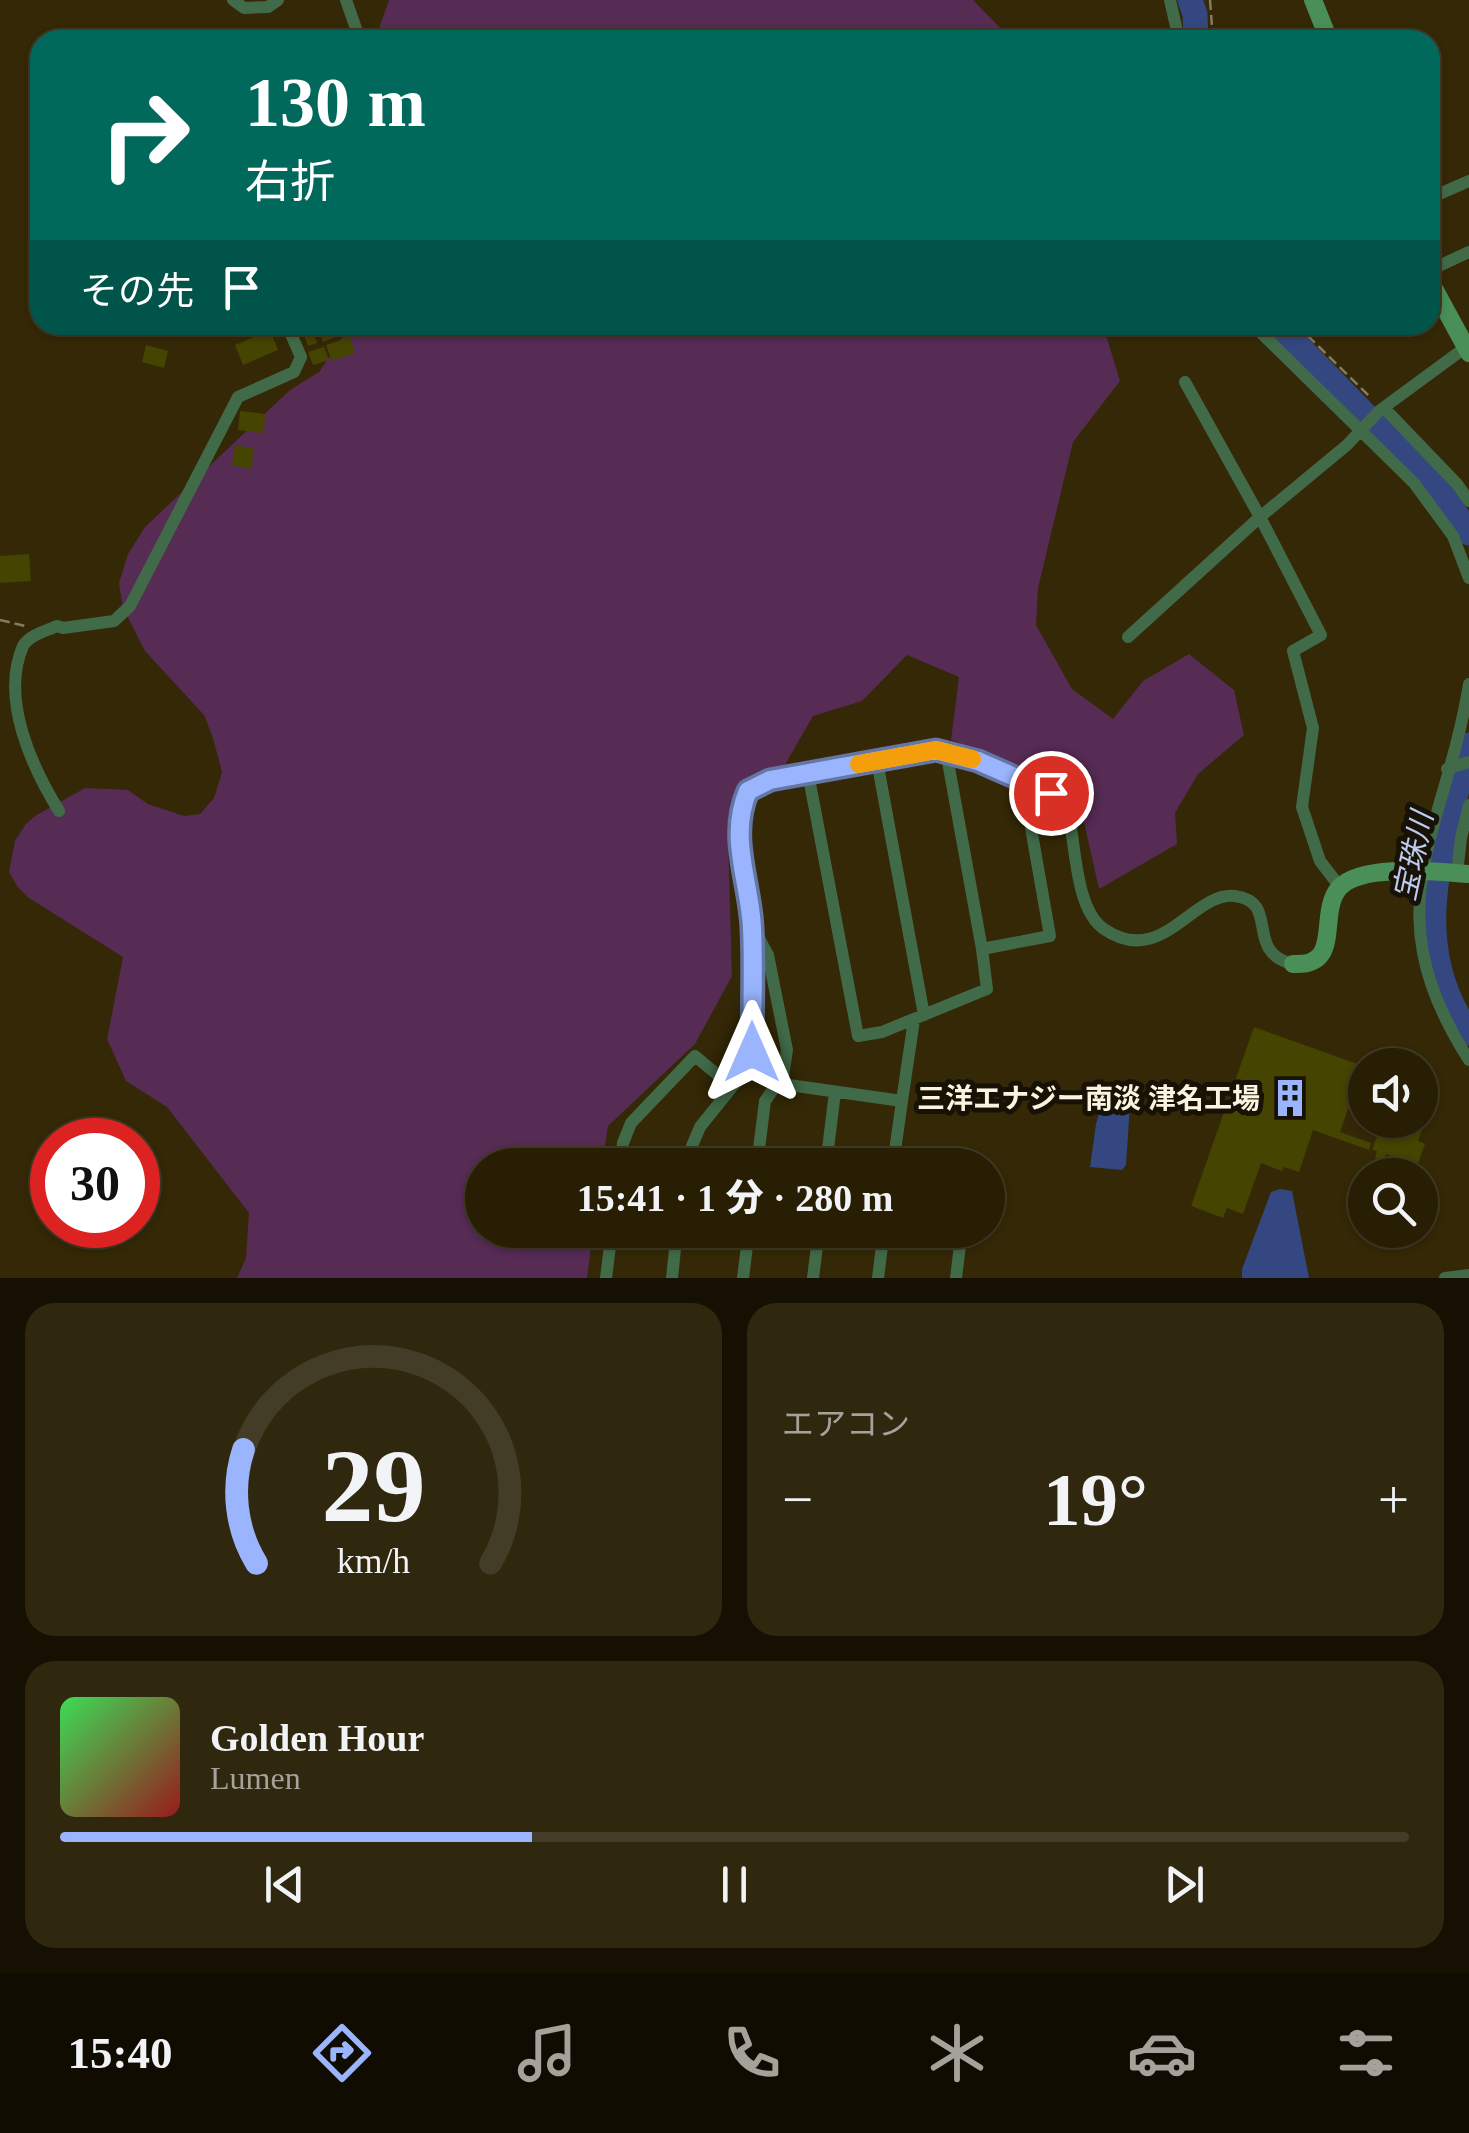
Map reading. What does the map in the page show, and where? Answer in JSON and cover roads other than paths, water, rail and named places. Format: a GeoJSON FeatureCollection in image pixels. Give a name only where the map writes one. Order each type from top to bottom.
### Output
{"type":"FeatureCollection","features":[{"type":"Feature","properties":{"kind":"street"},"geometry":{"type":"LineString","coordinates":[[234,0],[244,8],[268,7],[278,0]]}},
{"type":"Feature","properties":{"kind":"street"},"geometry":{"type":"LineString","coordinates":[[346,0],[356,30]]}},
{"type":"Feature","properties":{"kind":"street"},"geometry":{"type":"LineString","coordinates":[[1170,0],[1177,30]]}},
{"type":"Feature","properties":{"kind":"street"},"geometry":{"type":"LineString","coordinates":[[1312,0],[1325,30]]}},
{"type":"Feature","properties":{"kind":"street"},"geometry":{"type":"LineString","coordinates":[[1440,194],[1469,181]]}},
{"type":"Feature","properties":{"kind":"street"},"geometry":{"type":"LineString","coordinates":[[1440,265],[1469,252]]}},
{"type":"Feature","properties":{"kind":"street"},"geometry":{"type":"LineString","coordinates":[[1128,637],[1382,410],[1467,350],[1440,300]]}},
{"type":"Feature","properties":{"kind":"street"},"geometry":{"type":"LineString","coordinates":[[59,811],[22,746],[14,680],[23,646],[57,626],[114,620],[130,606],[238,398],[294,372],[300,357],[292,335]]}},
{"type":"Feature","properties":{"kind":"street"},"geometry":{"type":"LineString","coordinates":[[1263,335],[1414,483],[1452,536],[1469,578]]}},
{"type":"Feature","properties":{"kind":"street"},"geometry":{"type":"LineString","coordinates":[[1184,382],[1320,635],[1293,651],[1313,728],[1301,800],[1320,861],[1340,887]]}},
{"type":"Feature","properties":{"kind":"street"},"geometry":{"type":"LineString","coordinates":[[1382,410],[1457,484],[1469,501]]}},
{"type":"Feature","properties":{"kind":"street"},"geometry":{"type":"LineString","coordinates":[[1469,684],[1423,872],[1418,926],[1426,968],[1444,1020],[1469,1060]]}},
{"type":"Feature","properties":{"kind":"street"},"geometry":{"type":"LineString","coordinates":[[691,1148],[700,1127],[752,1059],[752,924],[740,858],[742,804],[748,791],[760,784],[936,750],[978,761],[1051,793],[1068,811],[1087,909],[1102,928],[1122,939],[1151,939],[1221,897],[1238,896],[1259,912],[1270,953],[1294,964],[1319,959],[1331,905],[1340,887],[1357,876],[1460,873],[1461,838],[1469,805]]}},
{"type":"Feature","properties":{"kind":"street"},"geometry":{"type":"LineString","coordinates":[[808,774],[858,1036],[882,1032],[987,989],[946,751]]}},
{"type":"Feature","properties":{"kind":"street"},"geometry":{"type":"LineString","coordinates":[[877,761],[919,1018],[895,1148]]}},
{"type":"Feature","properties":{"kind":"street"},"geometry":{"type":"LineString","coordinates":[[1447,769],[1469,762]]}},
{"type":"Feature","properties":{"kind":"street"},"geometry":{"type":"LineString","coordinates":[[982,949],[1050,936],[1031,828],[1070,820]]}},
{"type":"Feature","properties":{"kind":"street"},"geometry":{"type":"LineString","coordinates":[[752,924],[768,955],[787,1050],[782,1084]]}},
{"type":"Feature","properties":{"kind":"street"},"geometry":{"type":"LineString","coordinates":[[622,1148],[631,1123],[695,1056],[732,1088]]}},
{"type":"Feature","properties":{"kind":"street"},"geometry":{"type":"LineString","coordinates":[[759,1148],[765,1101],[777,1084],[902,1101]]}},
{"type":"Feature","properties":{"kind":"street"},"geometry":{"type":"LineString","coordinates":[[828,1148],[835,1092]]}},
{"type":"Feature","properties":{"kind":"street"},"geometry":{"type":"LineString","coordinates":[[606,1278],[610,1248]]}},
{"type":"Feature","properties":{"kind":"street"},"geometry":{"type":"LineString","coordinates":[[672,1278],[675,1248]]}},
{"type":"Feature","properties":{"kind":"street"},"geometry":{"type":"LineString","coordinates":[[744,1278],[747,1248]]}},
{"type":"Feature","properties":{"kind":"street"},"geometry":{"type":"LineString","coordinates":[[813,1278],[816,1248]]}},
{"type":"Feature","properties":{"kind":"street"},"geometry":{"type":"LineString","coordinates":[[878,1278],[882,1248]]}},
{"type":"Feature","properties":{"kind":"street"},"geometry":{"type":"LineString","coordinates":[[956,1278],[960,1248]]}},
{"type":"Feature","properties":{"kind":"street"},"geometry":{"type":"LineString","coordinates":[[1446,1278],[1469,1276]]}},
{"type":"Feature","properties":{"kind":"water"},"geometry":{"type":"Polygon","coordinates":[[[1108,1096],[1126,1098],[1130,1104],[1126,1165],[1122,1170],[1090,1167],[1096,1124],[1103,1100],[1108,1096]]]}},
{"type":"Feature","properties":{"kind":"water"},"geometry":{"type":"Polygon","coordinates":[[[1292,1191],[1309,1278],[1242,1278],[1271,1192],[1292,1191]]]}},
{"type":"Feature","properties":{"kind":"waterway","name":"宝珠川"},"geometry":{"type":"LineString","coordinates":[[1190,0],[1196,30]]}},
{"type":"Feature","properties":{"kind":"waterway","name":"宝珠川"},"geometry":{"type":"LineString","coordinates":[[1288,335],[1442,494],[1469,533]]}},
{"type":"Feature","properties":{"kind":"waterway","name":"宝珠川"},"geometry":{"type":"LineString","coordinates":[[1469,745],[1441,855],[1434,928],[1438,963],[1449,999],[1469,1033]]}},
{"type":"Feature","properties":{"kind":"place","name":"三洋エナジー南淡 津名工場"},"geometry":{"type":"Point","coordinates":[1290,1098]}}]}
